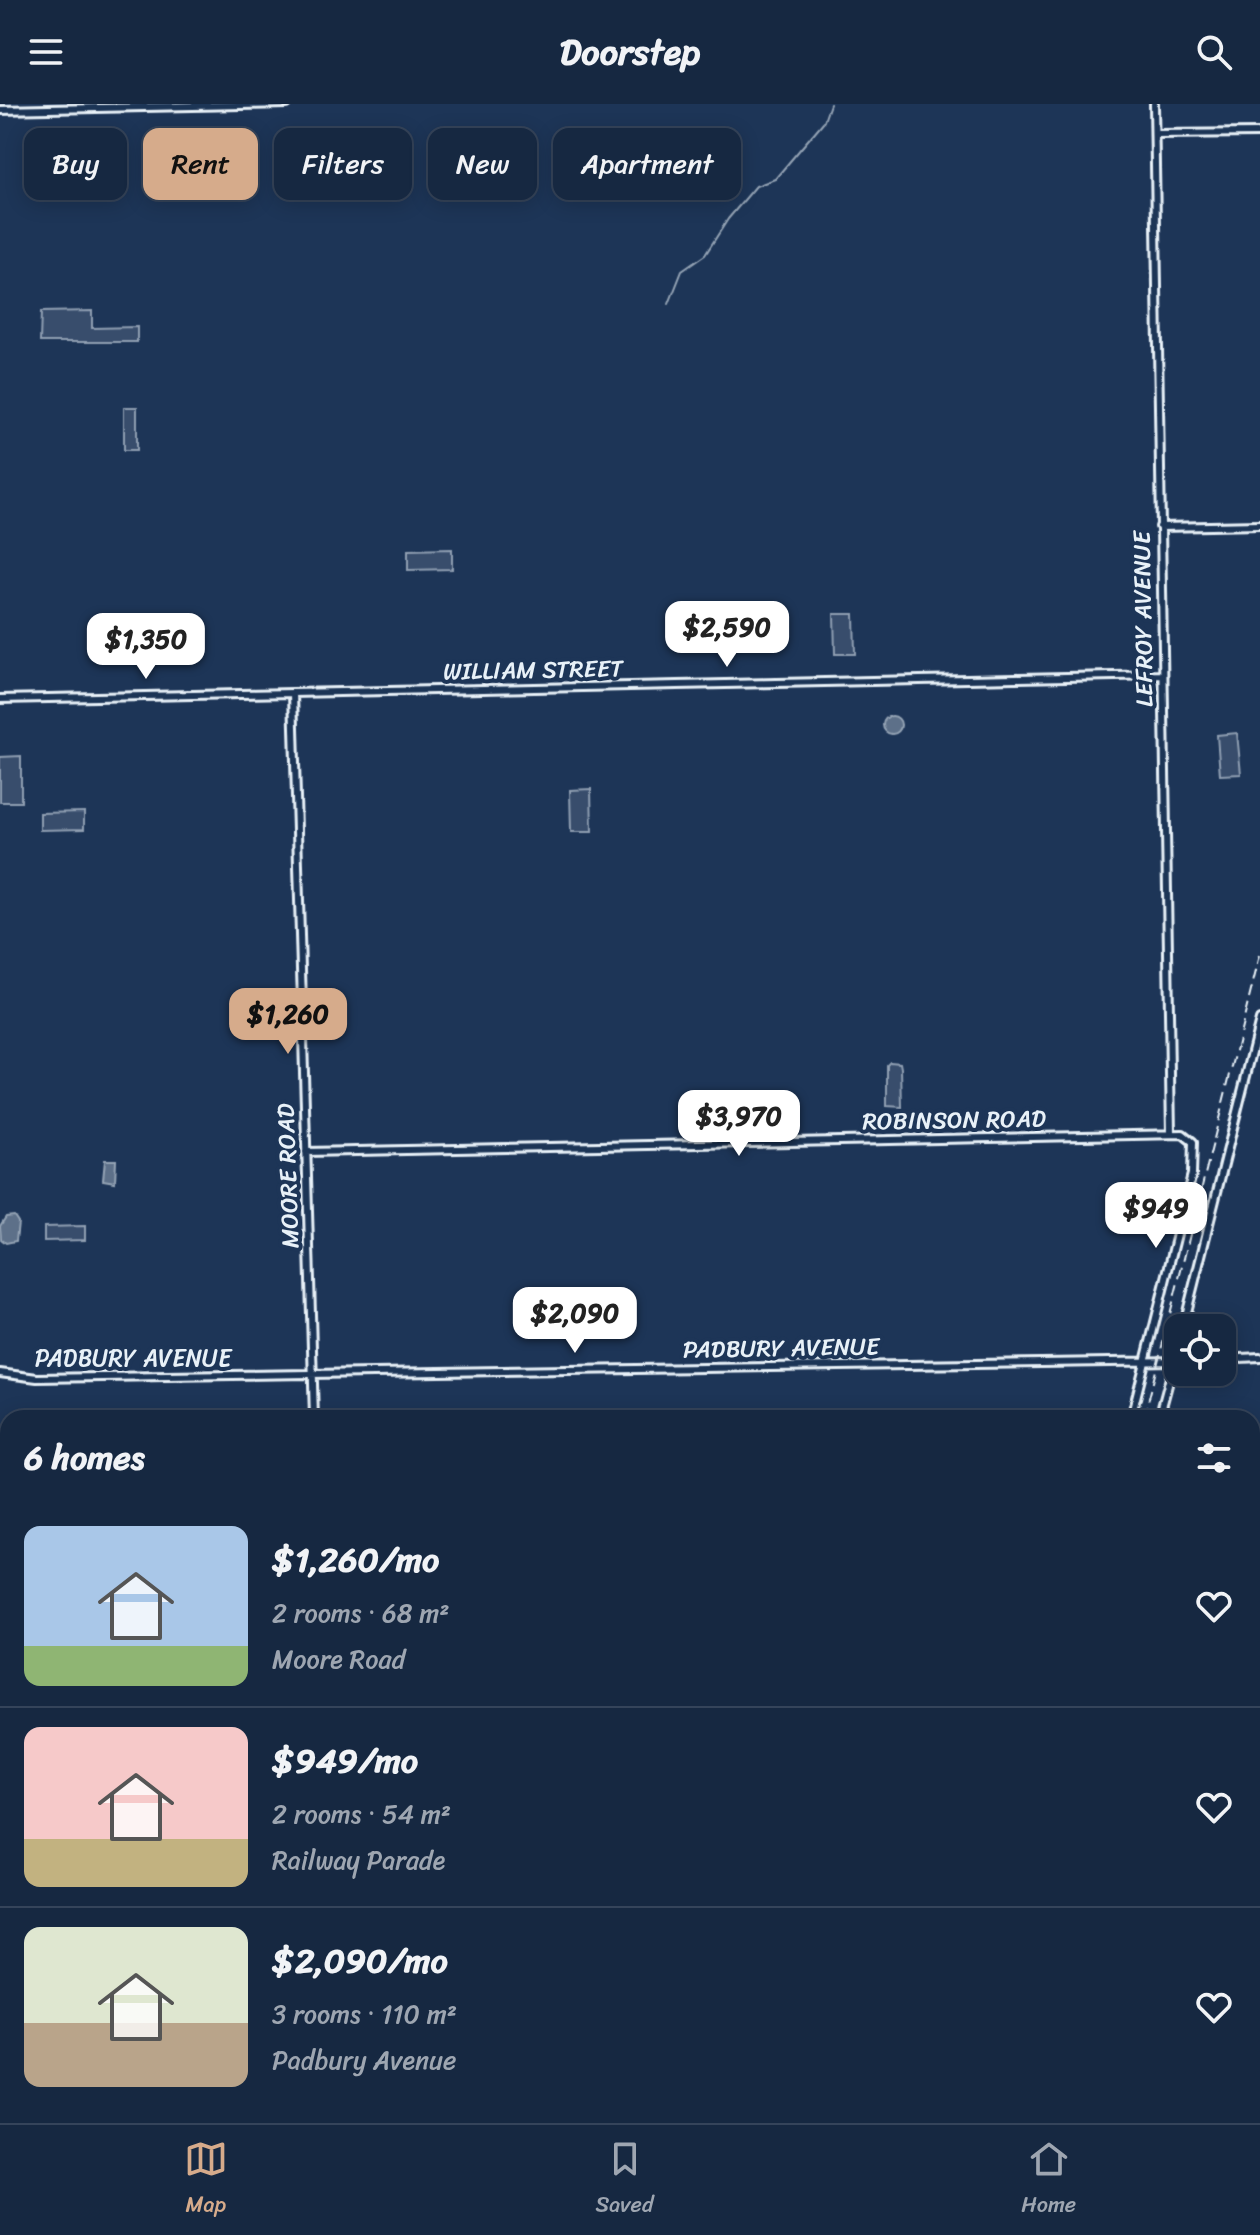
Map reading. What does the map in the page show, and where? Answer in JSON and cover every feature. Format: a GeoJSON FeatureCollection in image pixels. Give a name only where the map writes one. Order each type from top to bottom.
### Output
{"type":"FeatureCollection","features":[{"type":"Feature","properties":{"kind":"street"},"geometry":{"type":"LineString","coordinates":[[0,110],[287,104]]}},
{"type":"Feature","properties":{"kind":"street","name":"LEFROY AVENUE"},"geometry":{"type":"LineString","coordinates":[[1154,104],[1171,1134]]}},
{"type":"Feature","properties":{"kind":"street"},"geometry":{"type":"LineString","coordinates":[[1155,134],[1260,133]]}},
{"type":"Feature","properties":{"kind":"street"},"geometry":{"type":"LineString","coordinates":[[1160,527],[1260,525]]}},
{"type":"Feature","properties":{"kind":"street","name":"WILLIAM STREET"},"geometry":{"type":"LineString","coordinates":[[0,699],[1162,675]]}},
{"type":"Feature","properties":{"kind":"street","name":"MOORE ROAD"},"geometry":{"type":"LineString","coordinates":[[293,693],[314,1410]]}},
{"type":"Feature","properties":{"kind":"street"},"geometry":{"type":"LineString","coordinates":[[1186,1314],[1260,1020]]}},
{"type":"Feature","properties":{"kind":"street"},"geometry":{"type":"LineString","coordinates":[[1133,1410],[1195,1154],[1193,1142],[1183,1134],[1171,1134]]}},
{"type":"Feature","properties":{"kind":"street","name":"ROBINSON ROAD"},"geometry":{"type":"LineString","coordinates":[[306,1152],[1171,1134]]}},
{"type":"Feature","properties":{"kind":"street"},"geometry":{"type":"LineString","coordinates":[[1236,1358],[1260,1357]]}},
{"type":"Feature","properties":{"kind":"street","name":"PADBURY AVENUE"},"geometry":{"type":"LineString","coordinates":[[0,1373],[37,1378],[1164,1361]]}},
{"type":"Feature","properties":{"kind":"street"},"geometry":{"type":"LineString","coordinates":[[1161,1410],[1169,1386]]}},
{"type":"Feature","properties":{"kind":"shaded area"},"geometry":{"type":"Polygon","coordinates":[[[92,311],[92,328],[137,327],[137,342],[40,342],[41,312],[92,311]]]}},
{"type":"Feature","properties":{"kind":"shaded area"},"geometry":{"type":"Polygon","coordinates":[[[124,407],[137,407],[137,450],[124,450],[124,407]]]}},
{"type":"Feature","properties":{"kind":"shaded area"},"geometry":{"type":"Polygon","coordinates":[[[452,549],[452,569],[408,570],[408,550],[452,549]]]}},
{"type":"Feature","properties":{"kind":"shaded area"},"geometry":{"type":"Polygon","coordinates":[[[834,614],[854,614],[855,654],[835,654],[834,614]]]}},
{"type":"Feature","properties":{"kind":"shaded area"},"geometry":{"type":"Polygon","coordinates":[[[888,716],[896,716],[901,725],[899,732],[888,734],[883,729],[883,721],[888,716]]]}},
{"type":"Feature","properties":{"kind":"shaded area"},"geometry":{"type":"Polygon","coordinates":[[[1237,733],[1241,774],[1220,775],[1217,735],[1237,733]]]}},
{"type":"Feature","properties":{"kind":"shaded area"},"geometry":{"type":"Polygon","coordinates":[[[21,756],[21,802],[0,802],[0,757],[21,756]]]}},
{"type":"Feature","properties":{"kind":"shaded area"},"geometry":{"type":"Polygon","coordinates":[[[591,789],[592,832],[571,832],[570,790],[591,789]]]}},
{"type":"Feature","properties":{"kind":"shaded area"},"geometry":{"type":"Polygon","coordinates":[[[84,812],[84,829],[40,830],[40,813],[84,812]]]}},
{"type":"Feature","properties":{"kind":"shaded area"},"geometry":{"type":"Polygon","coordinates":[[[890,1062],[900,1063],[902,1107],[887,1106],[887,1065],[890,1062]]]}},
{"type":"Feature","properties":{"kind":"shaded area"},"geometry":{"type":"Polygon","coordinates":[[[105,1160],[116,1160],[115,1182],[103,1180],[105,1160]]]}},
{"type":"Feature","properties":{"kind":"shaded area"},"geometry":{"type":"Polygon","coordinates":[[[14,1216],[18,1222],[16,1241],[6,1243],[1,1239],[0,1226],[6,1217],[14,1216]]]}},
{"type":"Feature","properties":{"kind":"shaded area"},"geometry":{"type":"Polygon","coordinates":[[[85,1226],[85,1240],[44,1241],[44,1227],[85,1226]]]}},
{"type":"Feature","properties":{"kind":"waterway"},"geometry":{"type":"LineString","coordinates":[[669,304],[682,271],[705,255],[728,219],[756,186],[775,179],[824,121],[830,104]]}},
{"type":"Feature","properties":{"kind":"railway"},"geometry":{"type":"LineString","coordinates":[[1146,1410],[1260,955]]}}]}
